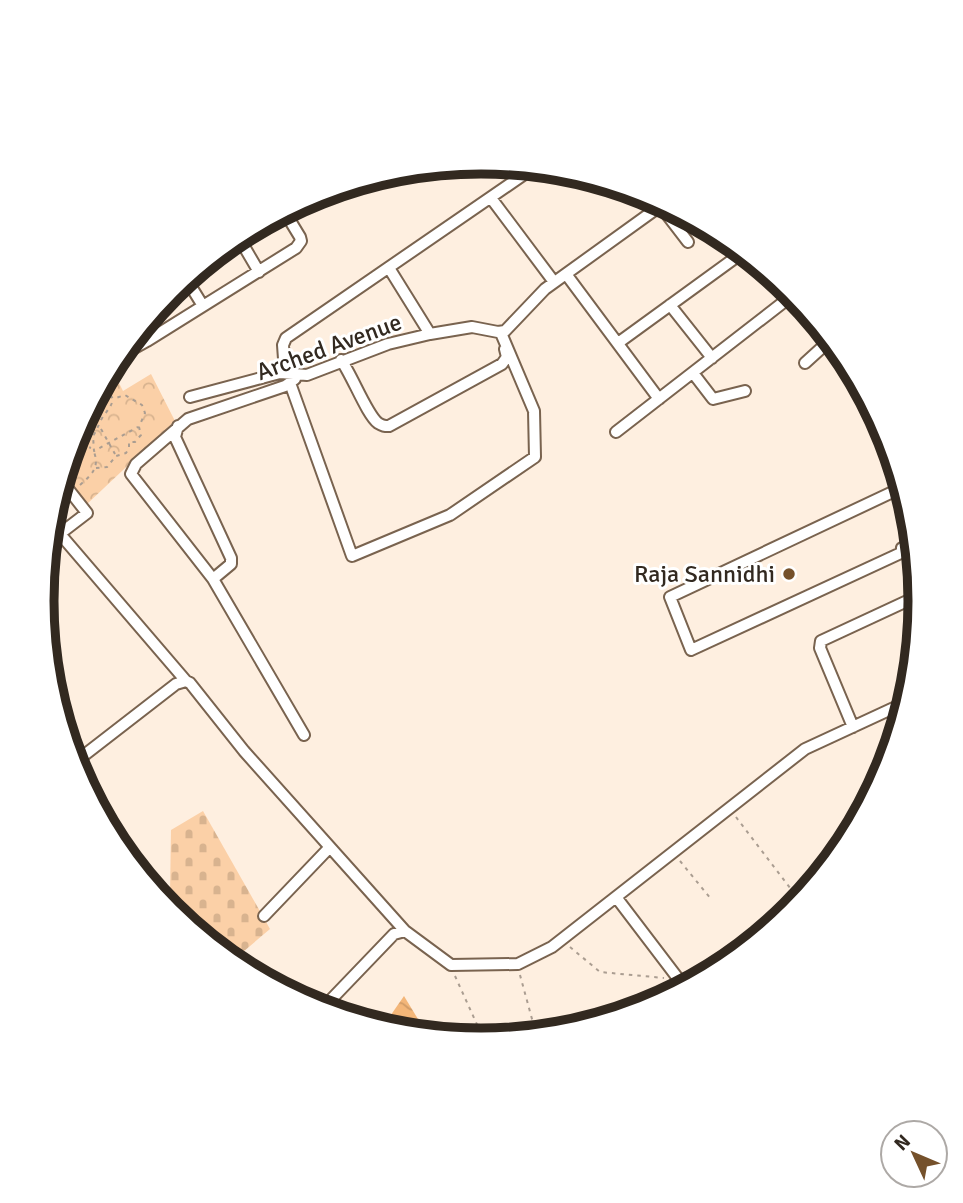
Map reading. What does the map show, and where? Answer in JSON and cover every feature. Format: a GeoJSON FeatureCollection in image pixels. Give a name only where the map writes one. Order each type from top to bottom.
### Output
{"type":"FeatureCollection","features":[{"type":"Feature","properties":{"kind":"street"},"geometry":{"type":"LineString","coordinates":[[501,333],[534,411],[535,457],[450,515],[352,556],[291,377],[283,345],[286,338],[523,176]]}},
{"type":"Feature","properties":{"kind":"street"},"geometry":{"type":"LineString","coordinates":[[491,198],[554,282]]}},
{"type":"Feature","properties":{"kind":"street"},"geometry":{"type":"LineString","coordinates":[[501,333],[554,282],[651,209]]}},
{"type":"Feature","properties":{"kind":"street"},"geometry":{"type":"LineString","coordinates":[[670,218],[688,242]]}},
{"type":"Feature","properties":{"kind":"street"},"geometry":{"type":"LineString","coordinates":[[148,335],[203,306],[300,245],[300,237],[290,220]]}},
{"type":"Feature","properties":{"kind":"street"},"geometry":{"type":"LineString","coordinates":[[244,246],[259,272]]}},
{"type":"Feature","properties":{"kind":"street"},"geometry":{"type":"LineString","coordinates":[[618,343],[735,258]]}},
{"type":"Feature","properties":{"kind":"street"},"geometry":{"type":"LineString","coordinates":[[389,268],[430,334]]}},
{"type":"Feature","properties":{"kind":"street"},"geometry":{"type":"LineString","coordinates":[[566,274],[659,399]]}},
{"type":"Feature","properties":{"kind":"street"},"geometry":{"type":"LineString","coordinates":[[192,288],[203,306]]}},
{"type":"Feature","properties":{"kind":"street"},"geometry":{"type":"LineString","coordinates":[[616,432],[785,301]]}},
{"type":"Feature","properties":{"kind":"street"},"geometry":{"type":"LineString","coordinates":[[670,305],[712,358]]}},
{"type":"Feature","properties":{"kind":"street","name":"Arched Avenue"},"geometry":{"type":"LineString","coordinates":[[212,579],[131,474],[136,464],[178,426],[188,419],[291,377],[307,375],[388,344],[472,327],[501,333]]}},
{"type":"Feature","properties":{"kind":"street"},"geometry":{"type":"LineString","coordinates":[[341,360],[372,416],[380,424],[389,426],[502,365],[507,358],[501,333]]}},
{"type":"Feature","properties":{"kind":"street"},"geometry":{"type":"LineString","coordinates":[[805,363],[824,346]]}},
{"type":"Feature","properties":{"kind":"street"},"geometry":{"type":"LineString","coordinates":[[693,373],[713,399],[745,390]]}},
{"type":"Feature","properties":{"kind":"street"},"geometry":{"type":"LineString","coordinates":[[190,397],[291,377]]}},
{"type":"Feature","properties":{"kind":"street"},"geometry":{"type":"LineString","coordinates":[[178,426],[175,438],[231,558],[230,564],[212,579],[304,735]]}},
{"type":"Feature","properties":{"kind":"street"},"geometry":{"type":"LineString","coordinates":[[60,534],[87,513],[69,490]]}},
{"type":"Feature","properties":{"kind":"street"},"geometry":{"type":"LineString","coordinates":[[894,491],[670,597],[691,650],[904,552],[902,548],[905,546]]}},
{"type":"Feature","properties":{"kind":"street"},"geometry":{"type":"LineString","coordinates":[[59,538],[190,683],[244,751],[405,931],[451,965],[517,964],[552,947],[805,749],[895,708]]}},
{"type":"Feature","properties":{"kind":"street"},"geometry":{"type":"LineString","coordinates":[[853,727],[820,648],[821,641],[909,600]]}},
{"type":"Feature","properties":{"kind":"street"},"geometry":{"type":"LineString","coordinates":[[83,756],[176,684],[186,681]]}},
{"type":"Feature","properties":{"kind":"street"},"geometry":{"type":"LineString","coordinates":[[264,916],[330,847]]}},
{"type":"Feature","properties":{"kind":"street"},"geometry":{"type":"LineString","coordinates":[[616,897],[680,980]]}},
{"type":"Feature","properties":{"kind":"street"},"geometry":{"type":"LineString","coordinates":[[330,1001],[394,934],[405,931]]}},
{"type":"Feature","properties":{"kind":"path"},"geometry":{"type":"LineString","coordinates":[[109,392],[113,399]]}},
{"type":"Feature","properties":{"kind":"path"},"geometry":{"type":"LineString","coordinates":[[94,451],[139,427],[145,413],[142,405],[125,396],[113,399]]}},
{"type":"Feature","properties":{"kind":"path"},"geometry":{"type":"LineString","coordinates":[[96,468],[93,436],[100,428],[113,399]]}},
{"type":"Feature","properties":{"kind":"path"},"geometry":{"type":"LineString","coordinates":[[70,487],[96,468],[107,467],[116,456],[126,453],[130,448],[129,442],[140,438],[139,427]]}},
{"type":"Feature","properties":{"kind":"path"},"geometry":{"type":"LineString","coordinates":[[100,428],[116,456]]}},
{"type":"Feature","properties":{"kind":"path"},"geometry":{"type":"LineString","coordinates":[[84,445],[94,451]]}},
{"type":"Feature","properties":{"kind":"path"},"geometry":{"type":"LineString","coordinates":[[729,808],[794,893]]}},
{"type":"Feature","properties":{"kind":"path"},"geometry":{"type":"LineString","coordinates":[[673,852],[712,899]]}},
{"type":"Feature","properties":{"kind":"path"},"geometry":{"type":"LineString","coordinates":[[562,940],[600,972],[677,981]]}},
{"type":"Feature","properties":{"kind":"path"},"geometry":{"type":"LineString","coordinates":[[517,964],[534,1025]]}},
{"type":"Feature","properties":{"kind":"path"},"geometry":{"type":"LineString","coordinates":[[451,965],[479,1029]]}},
{"type":"Feature","properties":{"kind":"green space"},"geometry":{"type":"Polygon","coordinates":[[[151,374],[175,421],[86,505],[71,485],[77,464],[98,413],[117,379],[123,391],[151,374]]]}},
{"type":"Feature","properties":{"kind":"green space"},"geometry":{"type":"Polygon","coordinates":[[[203,811],[270,929],[240,954],[200,923],[170,893],[171,830],[203,811]]]}},
{"type":"Feature","properties":{"kind":"water"},"geometry":{"type":"Polygon","coordinates":[[[404,996],[421,1024],[398,1021],[388,1019],[404,996]]]}},
{"type":"Feature","properties":{"kind":"place","name":"Raja Sannidhi"},"geometry":{"type":"Point","coordinates":[789,574]}}]}
